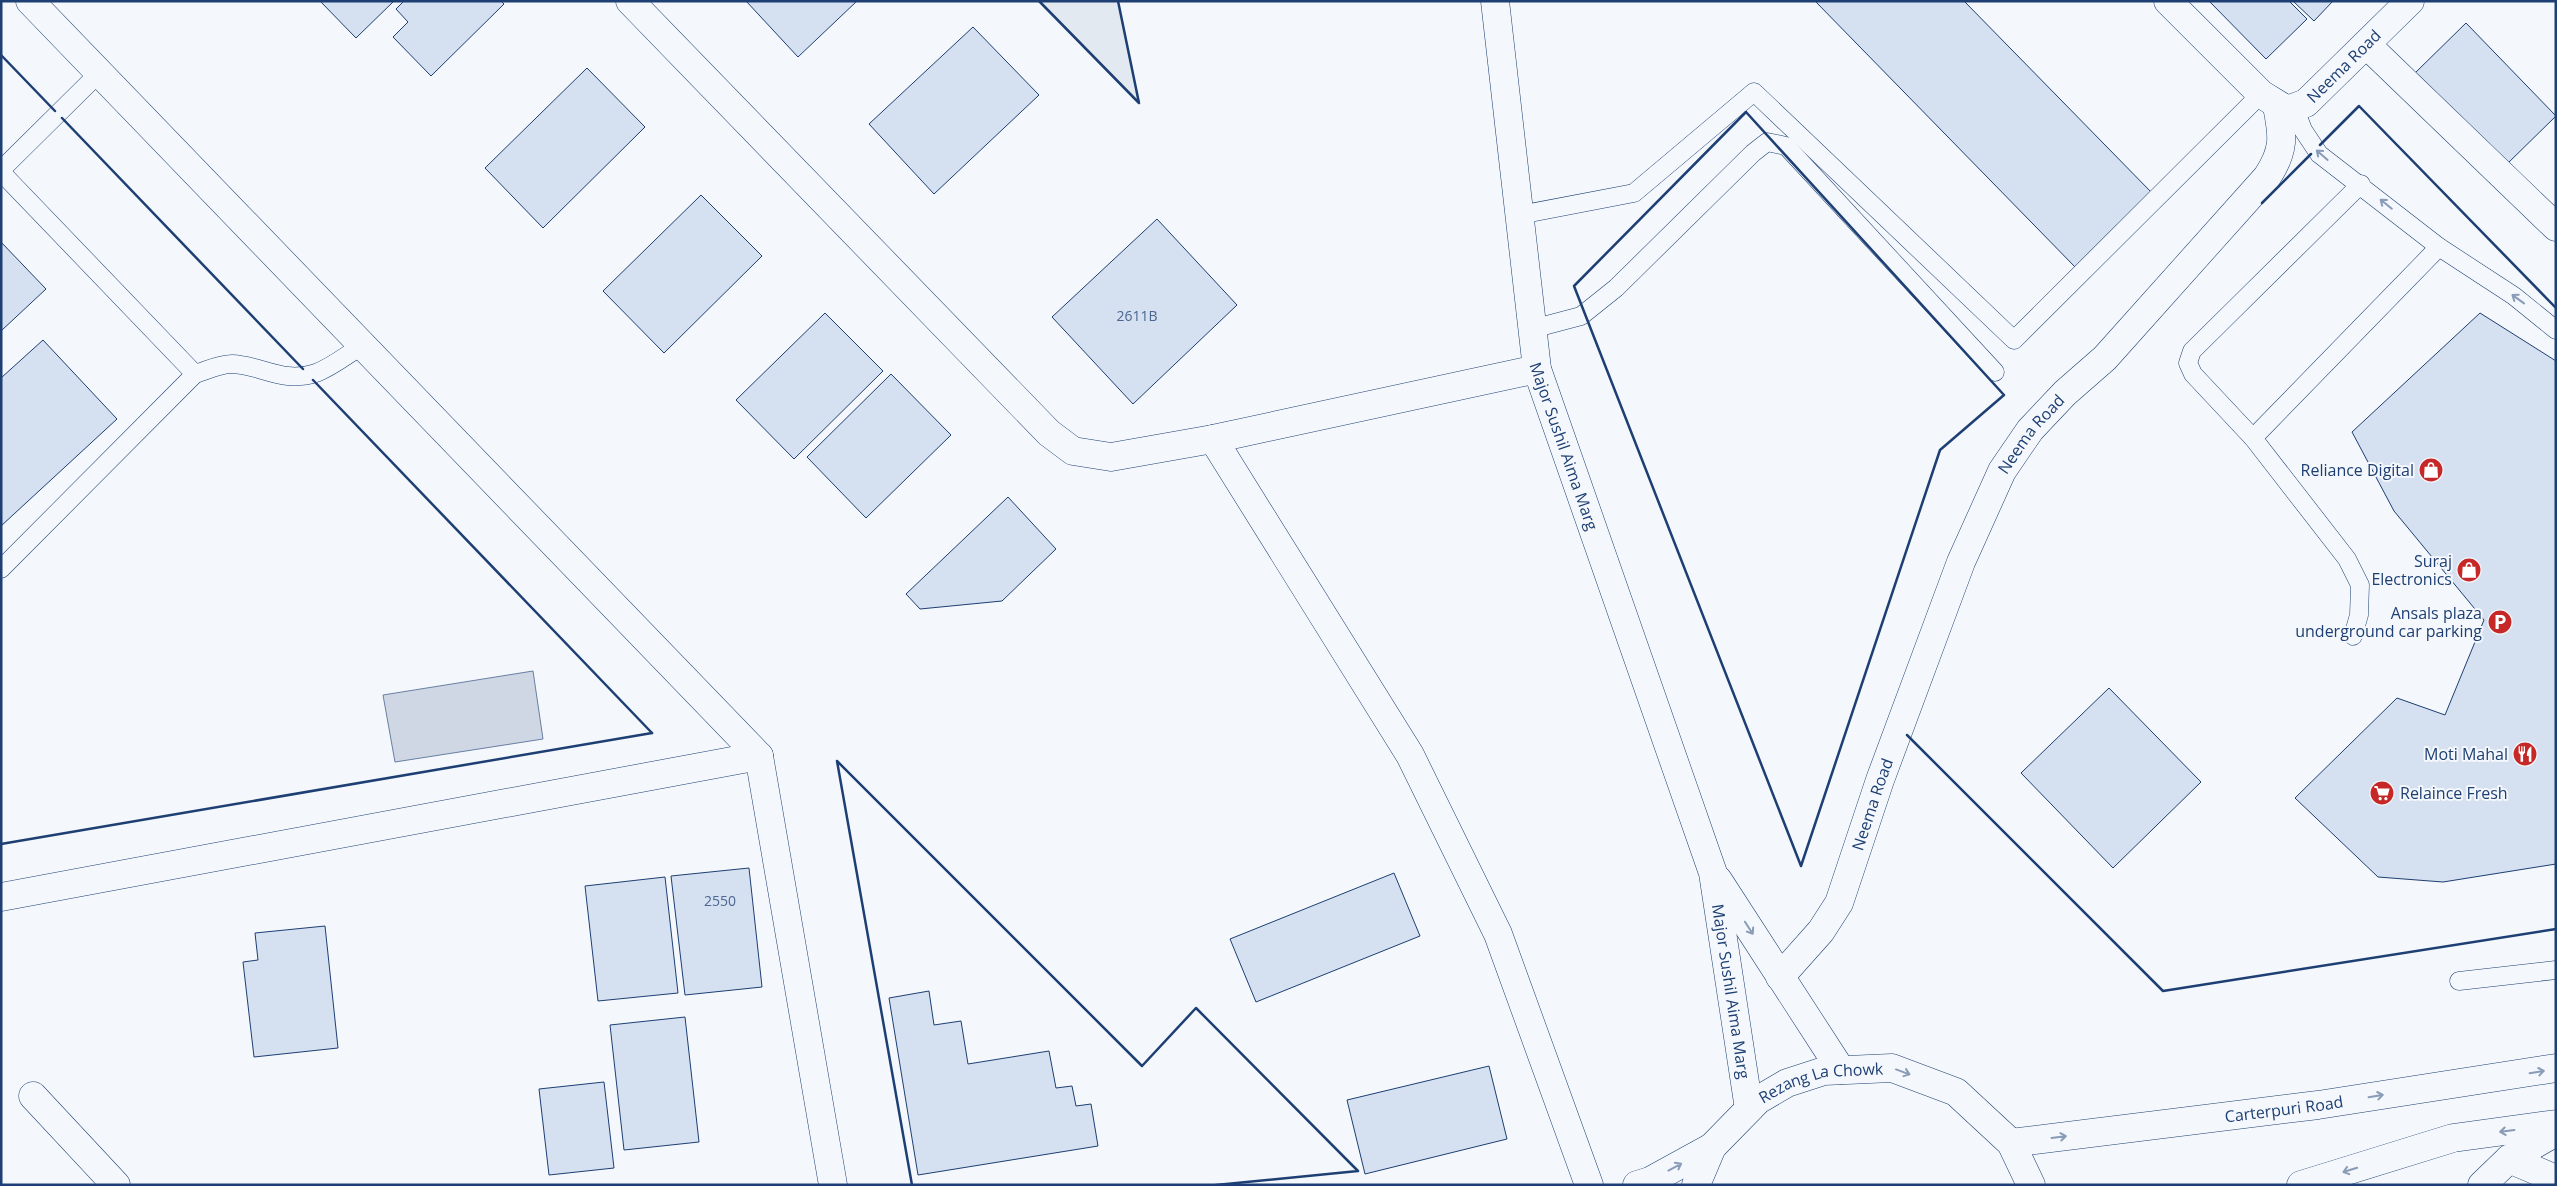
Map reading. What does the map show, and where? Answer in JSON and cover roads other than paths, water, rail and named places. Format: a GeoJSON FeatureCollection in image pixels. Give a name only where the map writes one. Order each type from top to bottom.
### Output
{"type":"FeatureCollection","features":[{"type":"Feature","properties":{"kind":"street"},"geometry":{"type":"LineString","coordinates":[[30,1],[759,756],[833,1185]]}},
{"type":"Feature","properties":{"kind":"street"},"geometry":{"type":"LineString","coordinates":[[630,1],[1049,433],[1073,450],[1110,457],[1213,439],[1538,369]]}},
{"type":"Feature","properties":{"kind":"street","name":"Major Sushil Aima Marg"},"geometry":{"type":"LineString","coordinates":[[1495,1],[1538,369],[1713,872],[1749,1109]]}},
{"type":"Feature","properties":{"kind":"street"},"geometry":{"type":"LineString","coordinates":[[2168,1],[2278,103]]}},
{"type":"Feature","properties":{"kind":"street","name":"Neema Road"},"geometry":{"type":"LineString","coordinates":[[1780,977],[1821,931],[1839,903],[1880,780],[1961,562],[2002,471],[2030,430],[2065,394],[2105,358],[2267,176],[2278,161],[2283,141],[2278,103],[2306,103],[2410,1]]}},
{"type":"Feature","properties":{"kind":"street"},"geometry":{"type":"LineString","coordinates":[[2367,45],[2556,227]]}},
{"type":"Feature","properties":{"kind":"street"},"geometry":{"type":"LineString","coordinates":[[1213,439],[1410,755],[1498,934],[1589,1185]]}},
{"type":"Feature","properties":{"kind":"street"},"geometry":{"type":"LineString","coordinates":[[1,897],[759,756]]}},
{"type":"Feature","properties":{"kind":"street","name":"Major Sushil Aima Marg"},"geometry":{"type":"LineString","coordinates":[[1713,872],[1841,1070]]}},
{"type":"Feature","properties":{"kind":"street","name":"Rezang La Chowk"},"geometry":{"type":"LineString","coordinates":[[1696,1185],[1712,1147],[1758,1100],[1787,1083],[1824,1070],[1892,1068],[1956,1092],[2010,1143],[2030,1185]]}},
{"type":"Feature","properties":{"kind":"street","name":"Carterpuri Road"},"geometry":{"type":"LineString","coordinates":[[2010,1143],[2318,1105],[2556,1068]]}},
{"type":"Feature","properties":{"kind":"street"},"geometry":{"type":"LineString","coordinates":[[33,1096],[116,1185]]}},
{"type":"Feature","properties":{"kind":"street"},"geometry":{"type":"LineString","coordinates":[[2301,1185],[2453,1138],[2556,1124]]}},
{"type":"Feature","properties":{"kind":"street"},"geometry":{"type":"LineString","coordinates":[[2482,1185],[2509,1159],[2556,1132]]}},
{"type":"Feature","properties":{"kind":"street"},"geometry":{"type":"LineString","coordinates":[[1637,1185],[1650,1181],[1712,1147]]}},
{"type":"Feature","properties":{"kind":"street"},"geometry":{"type":"LineString","coordinates":[[2509,1159],[2556,1179]]}},
{"type":"Feature","properties":{"kind":"lane"},"geometry":{"type":"LineString","coordinates":[[99,73],[1,171],[195,374]]}},
{"type":"Feature","properties":{"kind":"lane"},"geometry":{"type":"LineString","coordinates":[[1520,215],[1634,193],[1754,92],[2014,340],[2278,103],[2303,130],[2319,154],[2361,184],[2440,247],[2514,296],[2556,330]]}},
{"type":"Feature","properties":{"kind":"lane"},"geometry":{"type":"LineString","coordinates":[[1532,330],[1581,316],[1616,288],[1753,153],[1767,142],[1786,146],[1994,372]]}},
{"type":"Feature","properties":{"kind":"lane"},"geometry":{"type":"LineString","coordinates":[[2353,636],[2358,616],[2360,585],[2347,559],[2253,438],[2193,374],[2188,363],[2192,351],[2361,184]]}},
{"type":"Feature","properties":{"kind":"lane"},"geometry":{"type":"LineString","coordinates":[[2253,438],[2440,247]]}},
{"type":"Feature","properties":{"kind":"lane"},"geometry":{"type":"LineString","coordinates":[[1,569],[195,374],[221,364],[232,364],[276,376],[297,376],[316,372],[363,345]]}},
{"type":"Feature","properties":{"kind":"lane"},"geometry":{"type":"LineString","coordinates":[[2460,981],[2556,970]]}},
{"type":"Feature","properties":{"kind":"place","name":"Reliance Digital"},"geometry":{"type":"Point","coordinates":[2431,470]}},
{"type":"Feature","properties":{"kind":"place","name":"Suraj Electronics"},"geometry":{"type":"Point","coordinates":[2469,570]}},
{"type":"Feature","properties":{"kind":"place","name":"Ansals plaza underground car parking"},"geometry":{"type":"Point","coordinates":[2500,622]}},
{"type":"Feature","properties":{"kind":"place","name":"Moti Mahal"},"geometry":{"type":"Point","coordinates":[2525,754]}},
{"type":"Feature","properties":{"kind":"place","name":"Relaince Fresh"},"geometry":{"type":"Point","coordinates":[2382,793]}}]}
